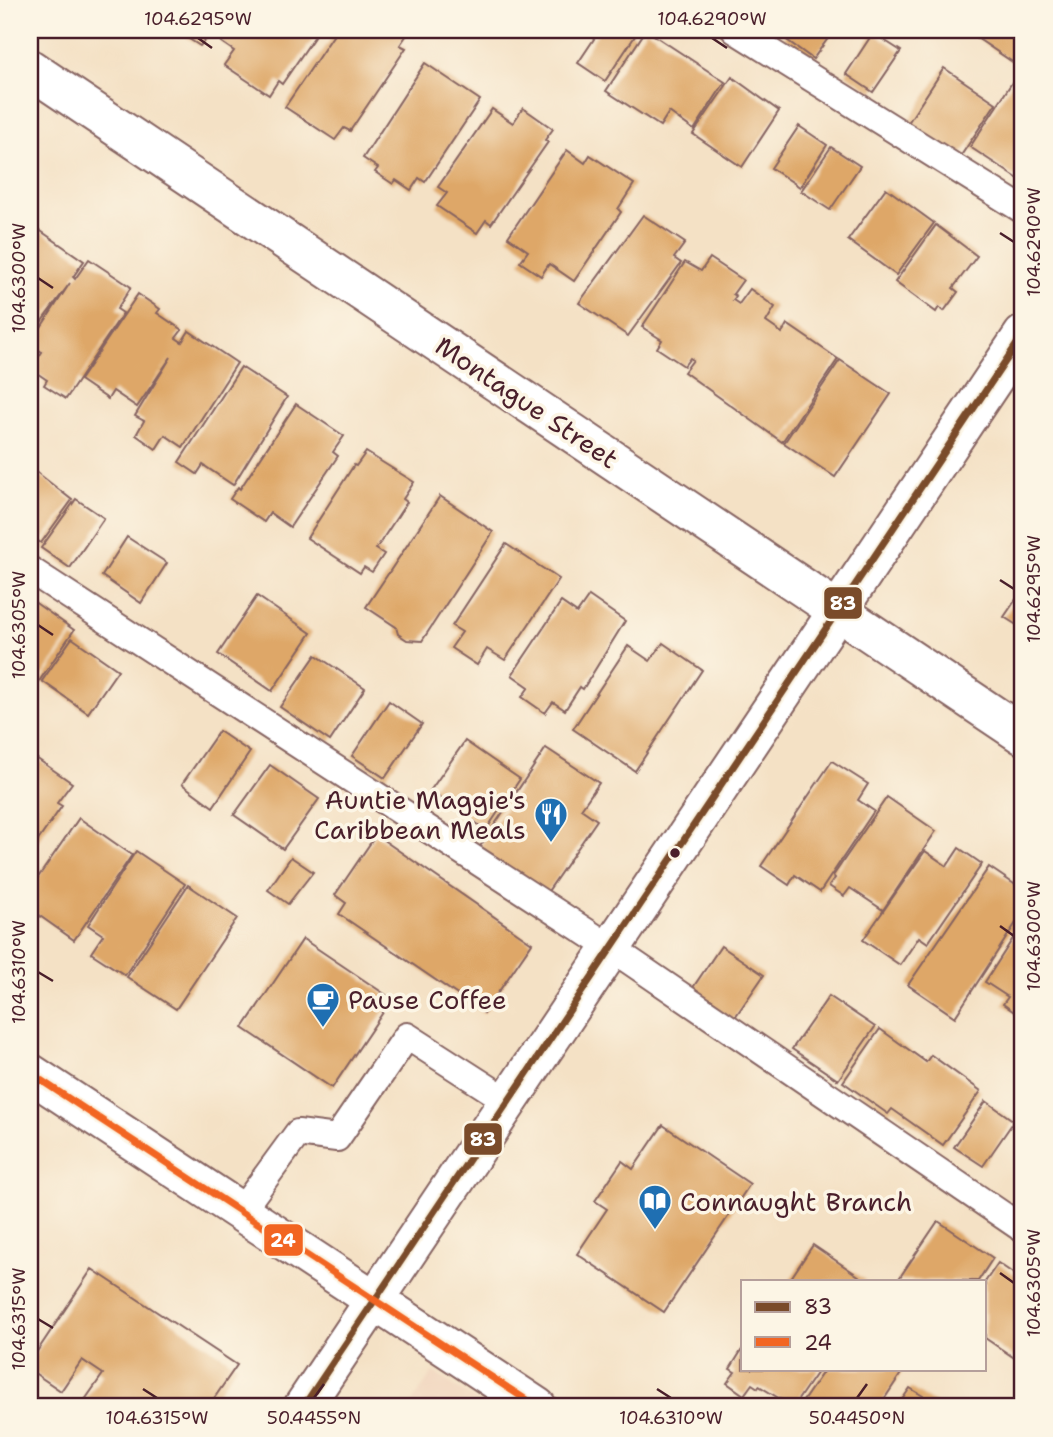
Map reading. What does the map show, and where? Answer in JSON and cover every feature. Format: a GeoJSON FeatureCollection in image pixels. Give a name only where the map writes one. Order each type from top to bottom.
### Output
{"type":"FeatureCollection","features":[{"type":"Feature","properties":{"kind":"street","name":"Montague Street"},"geometry":{"type":"LineString","coordinates":[[30,69],[1023,735]]}},
{"type":"Feature","properties":{"kind":"street"},"geometry":{"type":"LineString","coordinates":[[303,1407],[1023,334]]}},
{"type":"Feature","properties":{"kind":"street"},"geometry":{"type":"LineString","coordinates":[[30,1073],[376,1298],[537,1407]]}},
{"type":"Feature","properties":{"kind":"lane"},"geometry":{"type":"LineString","coordinates":[[735,30],[1023,210]]}},
{"type":"Feature","properties":{"kind":"lane"},"geometry":{"type":"LineString","coordinates":[[30,570],[611,948],[1023,1229]]}},
{"type":"Feature","properties":{"kind":"lane"},"geometry":{"type":"LineString","coordinates":[[242,1211],[298,1133],[337,1138],[407,1037],[508,1101]]}},
{"type":"Feature","properties":{"kind":"shaded area"},"geometry":{"type":"Polygon","coordinates":[[[433,1372],[486,1407],[409,1407],[433,1372]]]}},
{"type":"Feature","properties":{"kind":"building"},"geometry":{"type":"Polygon","coordinates":[[[175,30],[214,30],[200,46],[175,30]]]}},
{"type":"Feature","properties":{"kind":"building"},"geometry":{"type":"Polygon","coordinates":[[[229,30],[319,30],[282,84],[278,81],[269,95],[224,65],[234,51],[221,42],[229,30]]]}},
{"type":"Feature","properties":{"kind":"building"},"geometry":{"type":"Polygon","coordinates":[[[337,30],[404,30],[408,33],[400,45],[406,48],[350,131],[344,128],[335,140],[285,107],[337,30]]]}},
{"type":"Feature","properties":{"kind":"building"},"geometry":{"type":"Polygon","coordinates":[[[600,30],[626,30],[635,36],[605,81],[578,63],[600,30]]]}},
{"type":"Feature","properties":{"kind":"building"},"geometry":{"type":"Polygon","coordinates":[[[646,30],[725,82],[694,130],[669,112],[660,126],[606,91],[646,30]]]}},
{"type":"Feature","properties":{"kind":"building"},"geometry":{"type":"Polygon","coordinates":[[[790,30],[834,30],[813,59],[784,38],[790,30]]]}},
{"type":"Feature","properties":{"kind":"building"},"geometry":{"type":"Polygon","coordinates":[[[974,30],[1023,30],[1023,69],[971,34],[974,30]]]}},
{"type":"Feature","properties":{"kind":"building"},"geometry":{"type":"Polygon","coordinates":[[[873,33],[901,51],[873,92],[846,74],[873,33]]]}},
{"type":"Feature","properties":{"kind":"building"},"geometry":{"type":"Polygon","coordinates":[[[425,63],[480,100],[425,182],[419,178],[411,190],[396,180],[393,184],[375,172],[378,168],[363,158],[425,63]]]}},
{"type":"Feature","properties":{"kind":"building"},"geometry":{"type":"Polygon","coordinates":[[[944,68],[996,103],[958,160],[906,126],[944,68]]]}},
{"type":"Feature","properties":{"kind":"building"},"geometry":{"type":"Polygon","coordinates":[[[732,77],[779,111],[742,167],[693,134],[732,77]]]}},
{"type":"Feature","properties":{"kind":"building"},"geometry":{"type":"Polygon","coordinates":[[[1013,81],[1023,89],[1023,182],[970,147],[1013,81]]]}},
{"type":"Feature","properties":{"kind":"building"},"geometry":{"type":"Polygon","coordinates":[[[523,108],[553,129],[545,140],[548,142],[491,224],[486,220],[477,233],[437,206],[447,193],[438,187],[492,109],[513,123],[523,108]]]}},
{"type":"Feature","properties":{"kind":"building"},"geometry":{"type":"Polygon","coordinates":[[[799,126],[827,145],[800,187],[771,168],[799,126]]]}},
{"type":"Feature","properties":{"kind":"building"},"geometry":{"type":"Polygon","coordinates":[[[831,147],[860,166],[830,210],[801,191],[831,147]]]}},
{"type":"Feature","properties":{"kind":"building"},"geometry":{"type":"Polygon","coordinates":[[[567,150],[585,163],[590,155],[634,184],[618,209],[621,212],[574,281],[549,264],[541,276],[520,262],[528,251],[508,237],[567,150]]]}},
{"type":"Feature","properties":{"kind":"building"},"geometry":{"type":"Polygon","coordinates":[[[886,188],[934,223],[896,275],[848,240],[886,188]]]}},
{"type":"Feature","properties":{"kind":"building"},"geometry":{"type":"Polygon","coordinates":[[[643,215],[685,243],[674,258],[681,263],[628,336],[579,303],[643,215]]]}},
{"type":"Feature","properties":{"kind":"building"},"geometry":{"type":"Polygon","coordinates":[[[936,225],[977,256],[953,288],[958,292],[944,311],[939,307],[936,312],[895,282],[936,225]]]}},
{"type":"Feature","properties":{"kind":"building"},"geometry":{"type":"Polygon","coordinates":[[[35,227],[84,261],[73,277],[75,279],[89,259],[131,287],[117,309],[123,313],[66,399],[44,385],[47,380],[31,369],[42,352],[30,344],[70,283],[30,337],[30,234],[35,227]]]}},
{"type":"Feature","properties":{"kind":"building"},"geometry":{"type":"Polygon","coordinates":[[[710,258],[743,280],[733,294],[736,296],[733,300],[739,304],[750,289],[775,307],[766,322],[782,333],[787,324],[838,359],[782,442],[684,372],[693,360],[690,358],[684,366],[657,348],[662,340],[642,327],[685,262],[701,271],[710,258]]]}},
{"type":"Feature","properties":{"kind":"building"},"geometry":{"type":"Polygon","coordinates":[[[138,294],[160,309],[157,313],[182,330],[176,338],[182,342],[189,331],[237,363],[183,447],[165,435],[156,449],[136,435],[144,421],[135,416],[171,357],[137,407],[113,391],[108,399],[80,380],[138,294]]]}},
{"type":"Feature","properties":{"kind":"building"},"geometry":{"type":"Polygon","coordinates":[[[840,360],[891,394],[835,477],[784,443],[840,360]]]}},
{"type":"Feature","properties":{"kind":"building"},"geometry":{"type":"Polygon","coordinates":[[[241,367],[287,397],[233,485],[203,465],[197,474],[179,462],[241,367]]]}},
{"type":"Feature","properties":{"kind":"building"},"geometry":{"type":"Polygon","coordinates":[[[296,404],[344,436],[333,452],[338,456],[290,527],[270,513],[264,522],[230,499],[238,487],[240,489],[296,404]]]}},
{"type":"Feature","properties":{"kind":"building"},"geometry":{"type":"Polygon","coordinates":[[[366,452],[414,482],[403,499],[407,502],[376,549],[384,554],[372,572],[364,567],[360,573],[307,538],[354,465],[356,466],[366,452]]]}},
{"type":"Feature","properties":{"kind":"building"},"geometry":{"type":"Polygon","coordinates":[[[30,467],[72,500],[41,543],[30,536],[30,467]]]}},
{"type":"Feature","properties":{"kind":"building"},"geometry":{"type":"Polygon","coordinates":[[[440,496],[493,532],[422,641],[407,640],[398,634],[396,627],[366,607],[440,496]]]}},
{"type":"Feature","properties":{"kind":"building"},"geometry":{"type":"Polygon","coordinates":[[[76,499],[104,518],[70,568],[41,548],[76,499]]]}},
{"type":"Feature","properties":{"kind":"building"},"geometry":{"type":"Polygon","coordinates":[[[127,537],[167,563],[141,603],[102,576],[127,537]]]}},
{"type":"Feature","properties":{"kind":"building"},"geometry":{"type":"Polygon","coordinates":[[[506,544],[559,579],[505,660],[487,649],[477,665],[451,648],[462,632],[452,626],[506,544]]]}},
{"type":"Feature","properties":{"kind":"building"},"geometry":{"type":"Polygon","coordinates":[[[1023,589],[1023,629],[1004,617],[1023,589]]]}},
{"type":"Feature","properties":{"kind":"building"},"geometry":{"type":"Polygon","coordinates":[[[257,596],[311,633],[272,691],[218,654],[257,596]]]}},
{"type":"Feature","properties":{"kind":"building"},"geometry":{"type":"Polygon","coordinates":[[[589,596],[625,621],[583,689],[580,687],[565,710],[553,702],[545,713],[522,697],[529,687],[512,675],[561,602],[577,613],[589,596]]]}},
{"type":"Feature","properties":{"kind":"building"},"geometry":{"type":"Polygon","coordinates":[[[30,599],[74,630],[33,690],[30,688],[30,599]]]}},
{"type":"Feature","properties":{"kind":"building"},"geometry":{"type":"Polygon","coordinates":[[[72,638],[118,670],[88,713],[42,681],[72,638]]]}},
{"type":"Feature","properties":{"kind":"building"},"geometry":{"type":"Polygon","coordinates":[[[663,643],[702,670],[635,771],[573,729],[628,646],[650,661],[663,643]]]}},
{"type":"Feature","properties":{"kind":"building"},"geometry":{"type":"Polygon","coordinates":[[[316,655],[365,688],[330,741],[280,707],[316,655]]]}},
{"type":"Feature","properties":{"kind":"building"},"geometry":{"type":"Polygon","coordinates":[[[389,701],[422,724],[385,778],[352,756],[389,701]]]}},
{"type":"Feature","properties":{"kind":"building"},"geometry":{"type":"Polygon","coordinates":[[[219,731],[250,752],[213,807],[182,784],[219,731]]]}},
{"type":"Feature","properties":{"kind":"building"},"geometry":{"type":"Polygon","coordinates":[[[465,741],[520,779],[486,830],[430,791],[465,741]]]}},
{"type":"Feature","properties":{"kind":"building"},"geometry":{"type":"Polygon","coordinates":[[[546,748],[599,783],[581,809],[597,820],[544,897],[477,851],[546,748]]]}},
{"type":"Feature","properties":{"kind":"building"},"geometry":{"type":"Polygon","coordinates":[[[36,758],[72,783],[57,803],[62,806],[30,852],[30,766],[36,758]]]}},
{"type":"Feature","properties":{"kind":"building"},"geometry":{"type":"Polygon","coordinates":[[[832,761],[868,784],[858,800],[874,811],[820,892],[795,875],[789,885],[761,866],[832,761]]]}},
{"type":"Feature","properties":{"kind":"building"},"geometry":{"type":"Polygon","coordinates":[[[270,765],[319,799],[283,849],[234,815],[270,765]]]}},
{"type":"Feature","properties":{"kind":"building"},"geometry":{"type":"Polygon","coordinates":[[[887,797],[936,831],[883,910],[850,888],[844,896],[829,886],[835,878],[833,876],[887,797]]]}},
{"type":"Feature","properties":{"kind":"building"},"geometry":{"type":"Polygon","coordinates":[[[79,818],[132,855],[74,940],[30,909],[30,889],[79,818]]]}},
{"type":"Feature","properties":{"kind":"building"},"geometry":{"type":"Polygon","coordinates":[[[376,835],[532,943],[484,1013],[339,914],[346,903],[335,895],[376,835]]]}},
{"type":"Feature","properties":{"kind":"building"},"geometry":{"type":"Polygon","coordinates":[[[959,848],[982,864],[928,943],[919,937],[900,965],[863,940],[925,851],[947,866],[959,848]]]}},
{"type":"Feature","properties":{"kind":"building"},"geometry":{"type":"Polygon","coordinates":[[[136,851],[185,884],[125,975],[91,953],[103,935],[88,925],[136,851]]]}},
{"type":"Feature","properties":{"kind":"building"},"geometry":{"type":"Polygon","coordinates":[[[291,857],[313,872],[288,904],[268,890],[291,857]]]}},
{"type":"Feature","properties":{"kind":"building"},"geometry":{"type":"Polygon","coordinates":[[[989,867],[1023,890],[1023,912],[955,1017],[908,985],[989,867]]]}},
{"type":"Feature","properties":{"kind":"building"},"geometry":{"type":"Polygon","coordinates":[[[188,885],[237,918],[176,1009],[127,977],[188,885]]]}},
{"type":"Feature","properties":{"kind":"building"},"geometry":{"type":"Polygon","coordinates":[[[1023,923],[1023,1008],[1017,1014],[1003,1004],[1008,997],[985,982],[1023,923]]]}},
{"type":"Feature","properties":{"kind":"building"},"geometry":{"type":"Polygon","coordinates":[[[303,939],[392,999],[332,1088],[243,1028],[303,939]]]}},
{"type":"Feature","properties":{"kind":"building"},"geometry":{"type":"Polygon","coordinates":[[[721,946],[764,975],[733,1020],[690,992],[721,946]]]}},
{"type":"Feature","properties":{"kind":"building"},"geometry":{"type":"Polygon","coordinates":[[[829,996],[875,1027],[838,1080],[792,1049],[829,996]]]}},
{"type":"Feature","properties":{"kind":"building"},"geometry":{"type":"Polygon","coordinates":[[[880,1029],[926,1062],[931,1055],[981,1091],[943,1145],[892,1109],[888,1114],[843,1082],[880,1029]]]}},
{"type":"Feature","properties":{"kind":"building"},"geometry":{"type":"Polygon","coordinates":[[[986,1101],[1014,1121],[983,1166],[954,1147],[986,1101]]]}},
{"type":"Feature","properties":{"kind":"building","name":"Connaught Branch"},"geometry":{"type":"Polygon","coordinates":[[[663,1125],[750,1184],[664,1312],[577,1254],[607,1209],[595,1201],[622,1161],[633,1169],[663,1125]]]}},
{"type":"Feature","properties":{"kind":"building"},"geometry":{"type":"Polygon","coordinates":[[[938,1221],[993,1258],[979,1280],[898,1280],[938,1221]]]}},
{"type":"Feature","properties":{"kind":"building"},"geometry":{"type":"Polygon","coordinates":[[[813,1245],[865,1280],[790,1280],[813,1245]]]}},
{"type":"Feature","properties":{"kind":"building"},"geometry":{"type":"Polygon","coordinates":[[[998,1263],[1023,1280],[1023,1349],[1016,1359],[986,1339],[986,1281],[998,1263]]]}},
{"type":"Feature","properties":{"kind":"building"},"geometry":{"type":"Polygon","coordinates":[[[92,1269],[237,1365],[208,1407],[80,1407],[103,1374],[82,1360],[61,1391],[30,1370],[30,1362],[92,1269]]]}},
{"type":"Feature","properties":{"kind":"building"},"geometry":{"type":"Polygon","coordinates":[[[741,1351],[741,1370],[818,1370],[793,1407],[752,1384],[744,1395],[727,1383],[735,1372],[730,1369],[741,1351]]]}},
{"type":"Feature","properties":{"kind":"building"},"geometry":{"type":"Polygon","coordinates":[[[824,1370],[903,1370],[879,1407],[799,1407],[824,1370]]]}},
{"type":"Feature","properties":{"kind":"building"},"geometry":{"type":"Polygon","coordinates":[[[910,1388],[936,1404],[940,1407],[897,1407],[910,1388]]]}},
{"type":"Feature","properties":{"kind":"transit line","name":"83"},"geometry":{"type":"LineString","coordinates":[[303,1407],[1023,335]]}},
{"type":"Feature","properties":{"kind":"transit line","name":"24"},"geometry":{"type":"LineString","coordinates":[[30,1073],[537,1407]]}},
{"type":"Feature","properties":{"kind":"place","name":"Auntie Maggie's Caribbean Meals"},"geometry":{"type":"Point","coordinates":[551,844]}},
{"type":"Feature","properties":{"kind":"place","name":"Pause Coffee"},"geometry":{"type":"Point","coordinates":[323,1029]}},
{"type":"Feature","properties":{"kind":"place","name":"Connaught Branch"},"geometry":{"type":"Point","coordinates":[655,1231]}}]}
